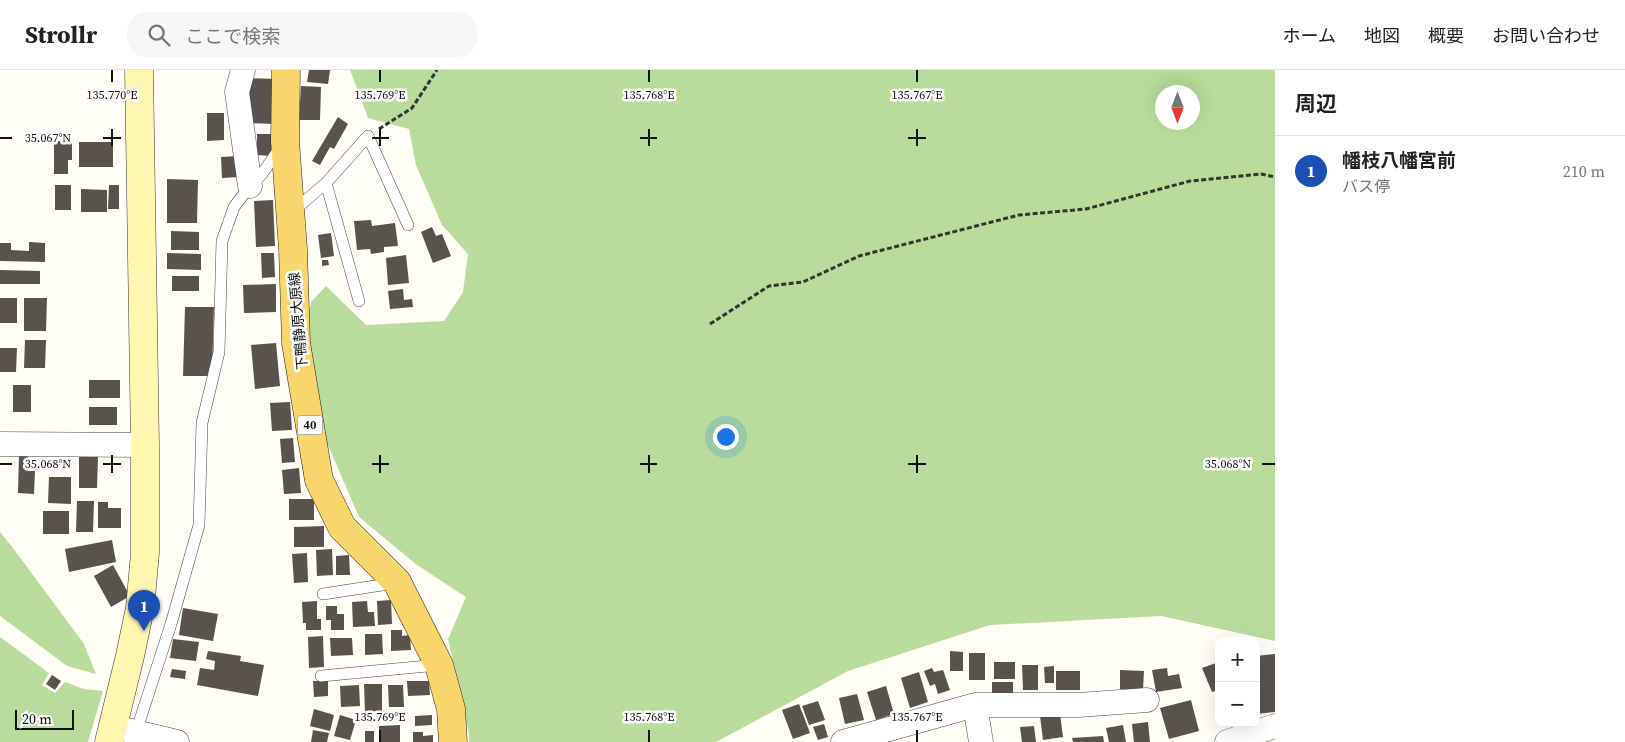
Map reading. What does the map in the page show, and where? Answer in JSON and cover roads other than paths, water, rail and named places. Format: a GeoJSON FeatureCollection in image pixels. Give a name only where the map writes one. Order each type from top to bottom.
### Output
{"type":"FeatureCollection","features":[{"type":"Feature","properties":{"kind":"main road","name":"下鴨静原大原線"},"geometry":{"type":"LineString","coordinates":[[286,70],[285,140],[296,343],[319,480],[342,527],[397,582],[440,665],[451,709],[453,742]]}},
{"type":"Feature","properties":{"kind":"street"},"geometry":{"type":"LineString","coordinates":[[139,70],[145,553],[140,608],[120,734],[177,742]]}},
{"type":"Feature","properties":{"kind":"street"},"geometry":{"type":"LineString","coordinates":[[243,70],[237,92],[250,186]]}},
{"type":"Feature","properties":{"kind":"street"},"geometry":{"type":"LineString","coordinates":[[0,444],[145,445]]}},
{"type":"Feature","properties":{"kind":"street"},"geometry":{"type":"LineString","coordinates":[[843,742],[975,705],[1079,705],[1147,700]]}},
{"type":"Feature","properties":{"kind":"street"},"geometry":{"type":"LineString","coordinates":[[975,705],[980,742]]}},
{"type":"Feature","properties":{"kind":"street"},"geometry":{"type":"LineString","coordinates":[[1228,742],[1275,726]]}},
{"type":"Feature","properties":{"kind":"lane"},"geometry":{"type":"LineString","coordinates":[[290,214],[326,183],[368,136],[408,225]]}},
{"type":"Feature","properties":{"kind":"lane"},"geometry":{"type":"LineString","coordinates":[[120,734],[171,624],[199,525],[202,423],[220,352],[222,241],[234,207],[262,174],[285,140]]}},
{"type":"Feature","properties":{"kind":"lane"},"geometry":{"type":"LineString","coordinates":[[326,183],[359,301]]}},
{"type":"Feature","properties":{"kind":"lane"},"geometry":{"type":"LineString","coordinates":[[323,594],[397,582]]}},
{"type":"Feature","properties":{"kind":"lane"},"geometry":{"type":"LineString","coordinates":[[321,676],[440,665]]}},
{"type":"Feature","properties":{"kind":"place","name":"幡枝八幡宮前"},"geometry":{"type":"Point","coordinates":[144,631]}}]}
